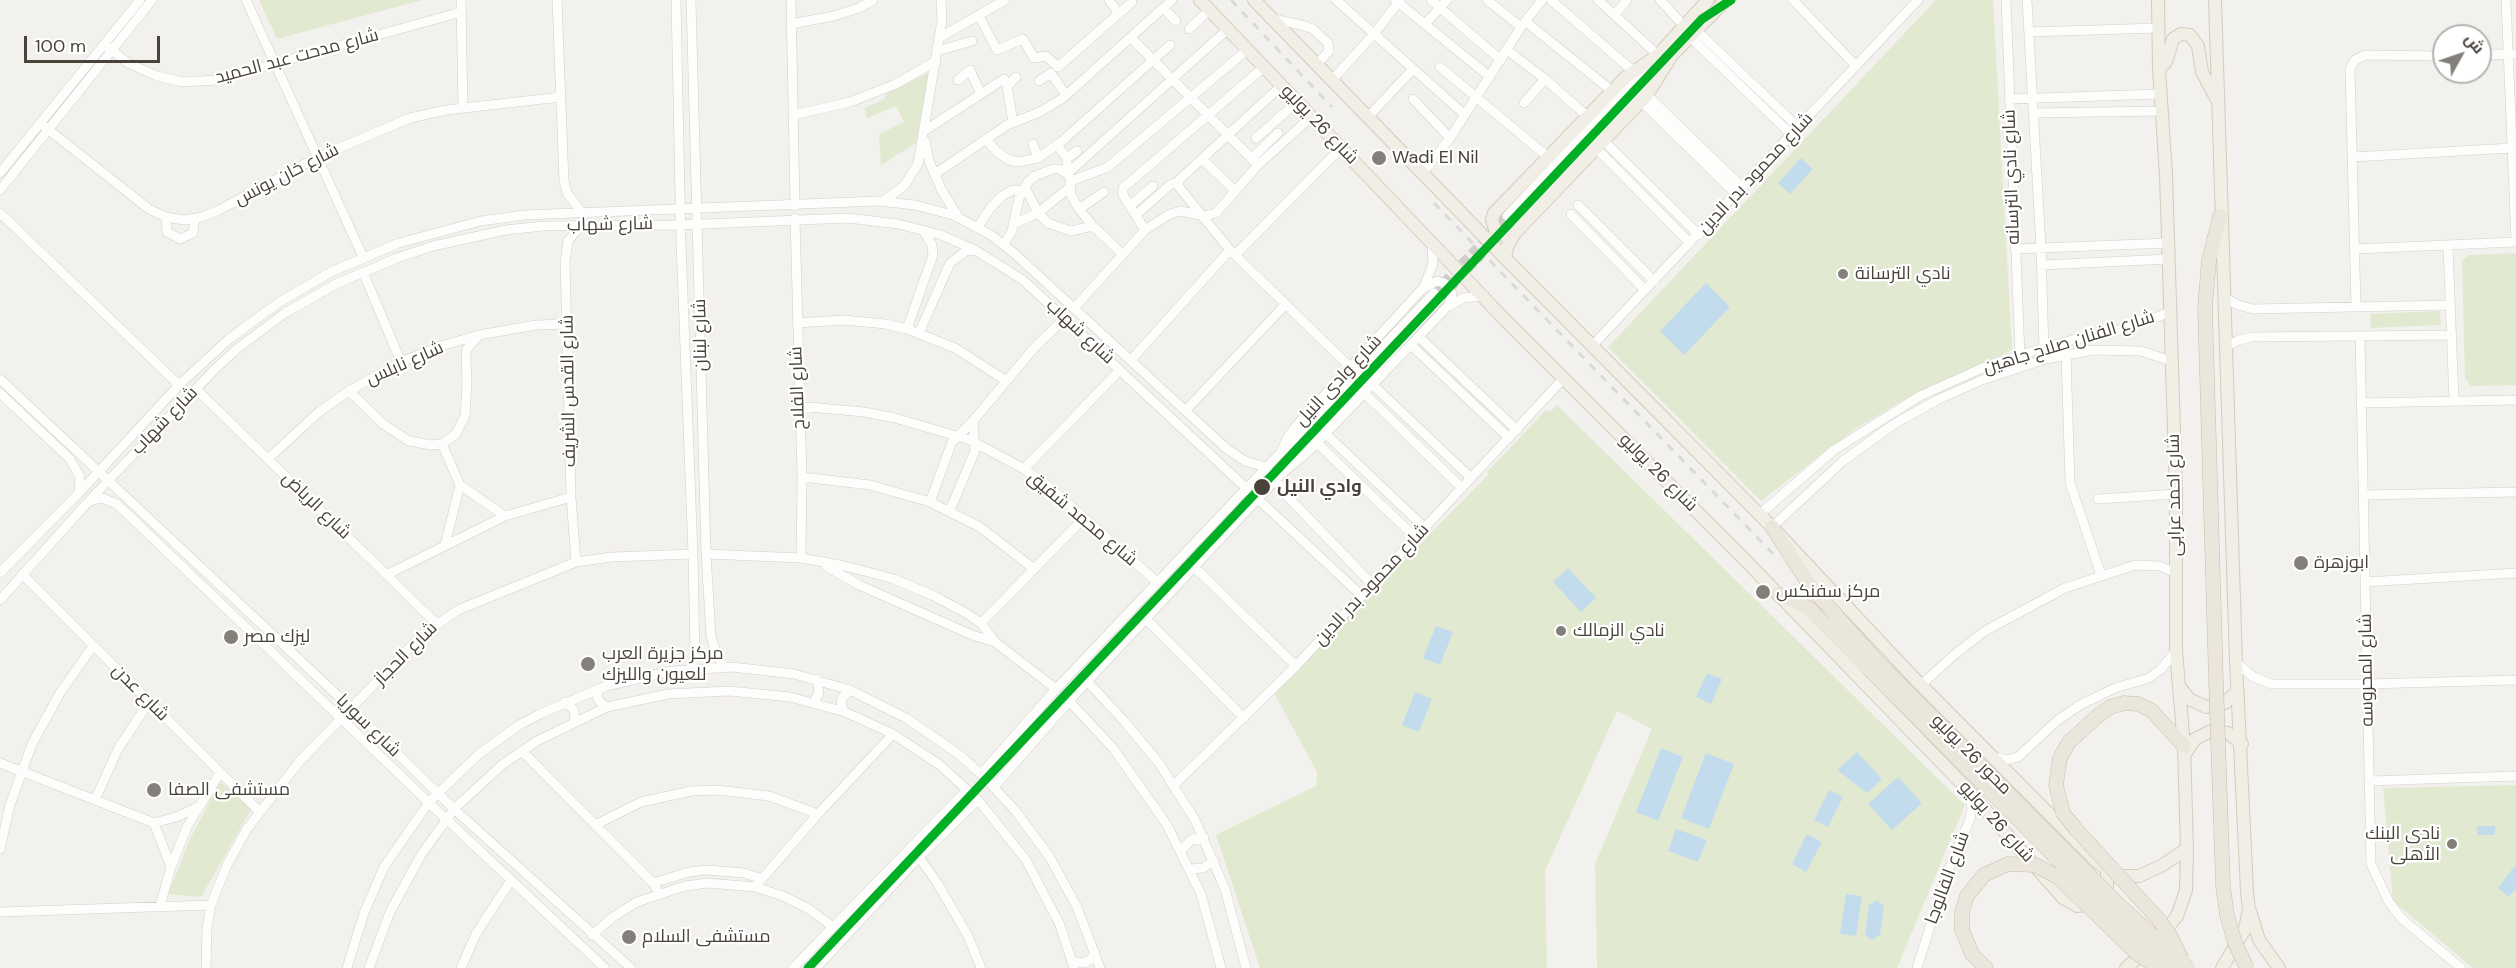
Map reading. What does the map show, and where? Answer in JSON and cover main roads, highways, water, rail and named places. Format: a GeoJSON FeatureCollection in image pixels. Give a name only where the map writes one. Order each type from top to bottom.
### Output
{"type":"FeatureCollection","features":[{"type":"Feature","properties":{"kind":"highway"},"geometry":{"type":"LineString","coordinates":[[2220,216],[2210,260],[2205,307],[2223,886],[2229,921],[2247,968]]}},
{"type":"Feature","properties":{"kind":"highway","name":"محور 26 يوليو"},"geometry":{"type":"LineString","coordinates":[[1772,527],[1810,586],[1872,664]]}},
{"type":"Feature","properties":{"kind":"highway","name":"محور 26 يوليو"},"geometry":{"type":"LineString","coordinates":[[1778,594],[1810,609],[1872,664],[2180,967]]}},
{"type":"Feature","properties":{"kind":"highway"},"geometry":{"type":"LineString","coordinates":[[2180,967],[2171,937],[2159,920],[2063,813],[2056,785],[2060,758],[2069,742],[2110,707],[2124,703],[2138,704],[2151,710],[2185,750]]}},
{"type":"Feature","properties":{"kind":"highway"},"geometry":{"type":"LineString","coordinates":[[1986,968],[1972,954],[1962,930],[1962,912],[1967,896],[1984,875],[2008,864],[2035,864],[2058,877],[2136,953],[2159,968]]}},
{"type":"Feature","properties":{"kind":"main road","name":"شارع 26 يوليو"},"geometry":{"type":"LineString","coordinates":[[1200,0],[1482,296],[1778,594],[1966,788],[2067,902],[2083,906],[2098,901],[2107,887],[2106,870]]}},
{"type":"Feature","properties":{"kind":"main road"},"geometry":{"type":"LineString","coordinates":[[1254,0],[1505,258],[1760,514],[1989,755],[2106,870],[2116,876],[2139,876],[2161,866],[2187,849]]}},
{"type":"Feature","properties":{"kind":"main road"},"geometry":{"type":"LineString","coordinates":[[1708,0],[1690,31],[1644,98],[1512,224],[1503,236],[1496,232],[1492,220],[1494,213],[1587,116],[1633,71],[1690,31],[1726,0]]}},
{"type":"Feature","properties":{"kind":"main road","name":"شارع احمد عرابى"},"geometry":{"type":"LineString","coordinates":[[2126,968],[2153,945],[2177,916],[2186,890],[2185,750],[2176,651],[2176,494],[2169,259],[2158,69],[2158,0]]}},
{"type":"Feature","properties":{"kind":"main road"},"geometry":{"type":"LineString","coordinates":[[2215,0],[2220,216],[2225,298],[2236,662],[2242,744],[2247,891],[2249,910],[2259,940],[2278,968]]}},
{"type":"Feature","properties":{"kind":"main road"},"geometry":{"type":"LineString","coordinates":[[2158,69],[2166,62],[2173,39],[2181,34],[2190,35],[2197,41],[2202,72],[2208,89],[2217,101]]}},
{"type":"Feature","properties":{"kind":"main road"},"geometry":{"type":"LineString","coordinates":[[1505,258],[1512,224]]}},
{"type":"Feature","properties":{"kind":"main road"},"geometry":{"type":"LineString","coordinates":[[2179,683],[2189,699],[2206,707],[2225,703],[2238,690]]}},
{"type":"Feature","properties":{"kind":"main road"},"geometry":{"type":"LineString","coordinates":[[2185,750],[2195,739],[2211,731],[2228,733],[2242,744]]}},
{"type":"Feature","properties":{"kind":"main road"},"geometry":{"type":"LineString","coordinates":[[2222,968],[2245,929],[2249,910]]}},
{"type":"Feature","properties":{"kind":"water"},"geometry":{"type":"Polygon","coordinates":[[[1801,158],[1813,169],[1790,194],[1778,183],[1801,158]]]}},
{"type":"Feature","properties":{"kind":"water"},"geometry":{"type":"Polygon","coordinates":[[[1706,283],[1730,307],[1684,355],[1660,331],[1706,283]]]}},
{"type":"Feature","properties":{"kind":"water"},"geometry":{"type":"Polygon","coordinates":[[[1568,568],[1596,598],[1581,612],[1553,582],[1568,568]]]}},
{"type":"Feature","properties":{"kind":"water"},"geometry":{"type":"Polygon","coordinates":[[[1436,626],[1453,632],[1440,665],[1423,658],[1436,626]]]}},
{"type":"Feature","properties":{"kind":"water"},"geometry":{"type":"Polygon","coordinates":[[[1707,673],[1722,679],[1711,704],[1696,697],[1707,673]]]}},
{"type":"Feature","properties":{"kind":"water"},"geometry":{"type":"Polygon","coordinates":[[[1415,692],[1432,699],[1419,732],[1402,725],[1415,692]]]}},
{"type":"Feature","properties":{"kind":"water"},"geometry":{"type":"Polygon","coordinates":[[[1661,748],[1683,757],[1658,821],[1636,812],[1661,748]]]}},
{"type":"Feature","properties":{"kind":"water"},"geometry":{"type":"Polygon","coordinates":[[[1857,752],[1882,779],[1867,793],[1837,770],[1857,752]]]}},
{"type":"Feature","properties":{"kind":"water"},"geometry":{"type":"Polygon","coordinates":[[[1706,753],[1734,764],[1709,829],[1681,818],[1706,753]]]}},
{"type":"Feature","properties":{"kind":"water"},"geometry":{"type":"Polygon","coordinates":[[[1898,777],[1922,803],[1892,830],[1868,804],[1898,777]]]}},
{"type":"Feature","properties":{"kind":"water"},"geometry":{"type":"Polygon","coordinates":[[[1829,790],[1843,797],[1828,827],[1814,820],[1829,790]]]}},
{"type":"Feature","properties":{"kind":"water"},"geometry":{"type":"Polygon","coordinates":[[[2477,826],[2495,826],[2495,835],[2477,835],[2477,826]]]}},
{"type":"Feature","properties":{"kind":"water"},"geometry":{"type":"Polygon","coordinates":[[[1676,829],[1707,840],[1698,862],[1668,851],[1676,829]]]}},
{"type":"Feature","properties":{"kind":"water"},"geometry":{"type":"Polygon","coordinates":[[[1807,834],[1822,842],[1806,872],[1792,864],[1807,834]]]}},
{"type":"Feature","properties":{"kind":"water"},"geometry":{"type":"Polygon","coordinates":[[[2516,864],[2516,888],[2509,897],[2498,888],[2516,864]]]}},
{"type":"Feature","properties":{"kind":"water"},"geometry":{"type":"Polygon","coordinates":[[[1846,894],[1862,896],[1856,936],[1840,934],[1846,894]]]}},
{"type":"Feature","properties":{"kind":"water"},"geometry":{"type":"Polygon","coordinates":[[[1877,900],[1884,906],[1880,935],[1872,940],[1865,935],[1869,905],[1877,900]]]}},
{"type":"Feature","properties":{"kind":"tunnel"},"geometry":{"type":"LineString","coordinates":[[1434,293],[1507,216]]}},
{"type":"Feature","properties":{"kind":"tunnel"},"geometry":{"type":"LineString","coordinates":[[1440,299],[1513,221]]}},
{"type":"Feature","properties":{"kind":"railway"},"geometry":{"type":"LineString","coordinates":[[1231,0],[1332,107]]}},
{"type":"Feature","properties":{"kind":"railway"},"geometry":{"type":"LineString","coordinates":[[1434,203],[1779,560]]}},
{"type":"Feature","properties":{"kind":"place","name":"Wadi El Nil"},"geometry":{"type":"Point","coordinates":[1379,158]}},
{"type":"Feature","properties":{"kind":"place","name":"نادي الترسانة"},"geometry":{"type":"Point","coordinates":[1843,274]}},
{"type":"Feature","properties":{"kind":"place","name":"وادي النيل"},"geometry":{"type":"Point","coordinates":[1262,487]}},
{"type":"Feature","properties":{"kind":"place","name":"ابوزهرة"},"geometry":{"type":"Point","coordinates":[2301,563]}},
{"type":"Feature","properties":{"kind":"place","name":"مركز سفنكس"},"geometry":{"type":"Point","coordinates":[1763,592]}},
{"type":"Feature","properties":{"kind":"place","name":"نادي الزمالك"},"geometry":{"type":"Point","coordinates":[1561,631]}},
{"type":"Feature","properties":{"kind":"place","name":"ليزك مصر"},"geometry":{"type":"Point","coordinates":[231,637]}},
{"type":"Feature","properties":{"kind":"place","name":"مركز جزيرة العرب للعيون والليزك"},"geometry":{"type":"Point","coordinates":[588,664]}},
{"type":"Feature","properties":{"kind":"place","name":"مستشفى الصفا"},"geometry":{"type":"Point","coordinates":[154,790]}},
{"type":"Feature","properties":{"kind":"place","name":"نادى البنك الأهلى"},"geometry":{"type":"Point","coordinates":[2452,844]}},
{"type":"Feature","properties":{"kind":"place","name":"مستشفى السلام"},"geometry":{"type":"Point","coordinates":[629,937]}}]}
